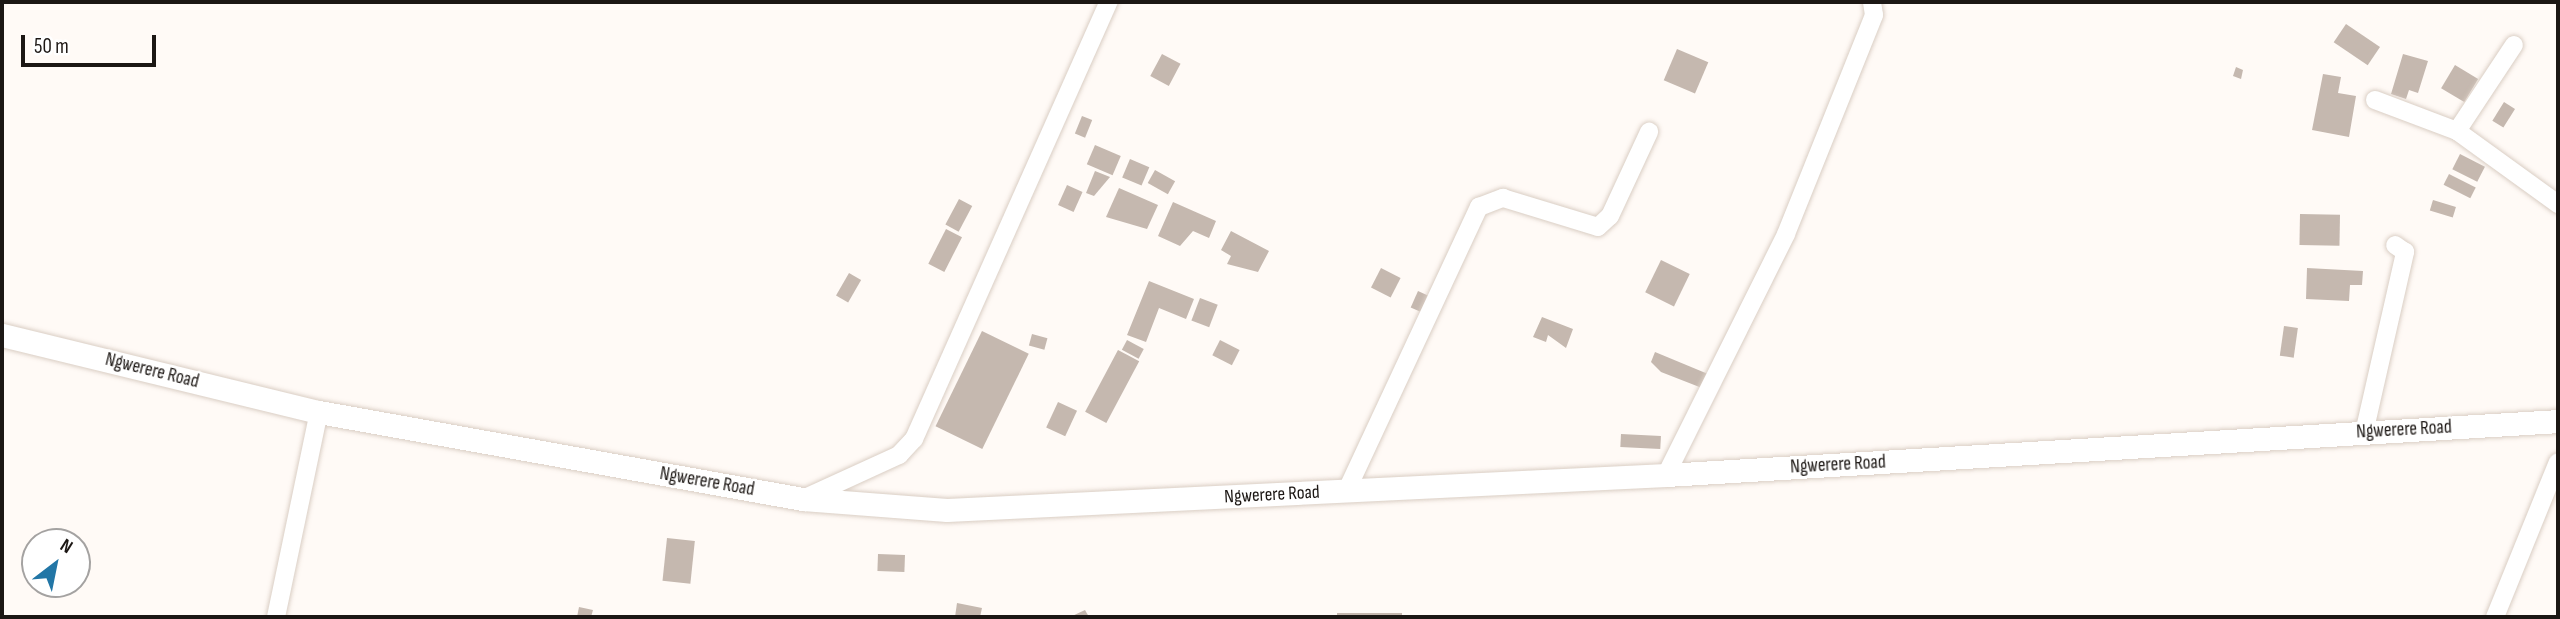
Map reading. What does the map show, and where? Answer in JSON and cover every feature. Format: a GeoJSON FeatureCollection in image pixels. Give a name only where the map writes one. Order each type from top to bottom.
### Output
{"type":"FeatureCollection","features":[{"type":"Feature","properties":{"kind":"main road","name":"Ngwerere Road"},"geometry":{"type":"LineString","coordinates":[[2,335],[319,412],[803,499],[947,510],[1666,475],[2558,421]]}},
{"type":"Feature","properties":{"kind":"street"},"geometry":{"type":"LineString","coordinates":[[803,499],[899,455],[914,439],[1109,2]]}},
{"type":"Feature","properties":{"kind":"street"},"geometry":{"type":"LineString","coordinates":[[1666,475],[1786,234],[1874,15],[1872,2]]}},
{"type":"Feature","properties":{"kind":"street"},"geometry":{"type":"LineString","coordinates":[[2457,131],[2514,45]]}},
{"type":"Feature","properties":{"kind":"street"},"geometry":{"type":"LineString","coordinates":[[2375,100],[2457,131],[2558,204]]}},
{"type":"Feature","properties":{"kind":"street"},"geometry":{"type":"LineString","coordinates":[[1346,492],[1479,207],[1503,198],[1598,227],[1610,216],[1649,132]]}},
{"type":"Feature","properties":{"kind":"street"},"geometry":{"type":"LineString","coordinates":[[2364,432],[2405,252],[2395,245]]}},
{"type":"Feature","properties":{"kind":"street"},"geometry":{"type":"LineString","coordinates":[[276,617],[319,412]]}},
{"type":"Feature","properties":{"kind":"street"},"geometry":{"type":"LineString","coordinates":[[2495,617],[2558,462]]}},
{"type":"Feature","properties":{"kind":"building"},"geometry":{"type":"Polygon","coordinates":[[[2346,24],[2380,47],[2368,65],[2334,42],[2346,24]]]}},
{"type":"Feature","properties":{"kind":"building"},"geometry":{"type":"Polygon","coordinates":[[[1677,49],[1708,62],[1695,94],[1664,80],[1677,49]]]}},
{"type":"Feature","properties":{"kind":"building"},"geometry":{"type":"Polygon","coordinates":[[[1162,54],[1181,64],[1169,86],[1150,76],[1162,54]]]}},
{"type":"Feature","properties":{"kind":"building"},"geometry":{"type":"Polygon","coordinates":[[[2403,54],[2428,61],[2418,93],[2409,90],[2406,99],[2391,94],[2403,54]]]}},
{"type":"Feature","properties":{"kind":"building"},"geometry":{"type":"Polygon","coordinates":[[[2455,65],[2478,79],[2464,102],[2441,88],[2455,65]]]}},
{"type":"Feature","properties":{"kind":"building"},"geometry":{"type":"Polygon","coordinates":[[[2236,67],[2243,70],[2241,79],[2233,76],[2236,67]]]}},
{"type":"Feature","properties":{"kind":"building"},"geometry":{"type":"Polygon","coordinates":[[[2323,74],[2341,77],[2338,93],[2356,96],[2349,137],[2312,130],[2323,74]]]}},
{"type":"Feature","properties":{"kind":"building"},"geometry":{"type":"Polygon","coordinates":[[[2504,102],[2515,109],[2503,128],[2492,121],[2504,102]]]}},
{"type":"Feature","properties":{"kind":"building"},"geometry":{"type":"Polygon","coordinates":[[[1082,116],[1092,120],[1085,138],[1075,134],[1082,116]]]}},
{"type":"Feature","properties":{"kind":"building"},"geometry":{"type":"Polygon","coordinates":[[[1095,145],[1121,156],[1113,175],[1087,164],[1095,145]]]}},
{"type":"Feature","properties":{"kind":"building"},"geometry":{"type":"Polygon","coordinates":[[[2460,154],[2485,167],[2477,182],[2452,169],[2460,154]]]}},
{"type":"Feature","properties":{"kind":"building"},"geometry":{"type":"Polygon","coordinates":[[[1130,159],[1149,167],[1142,186],[1122,177],[1130,159]]]}},
{"type":"Feature","properties":{"kind":"building"},"geometry":{"type":"Polygon","coordinates":[[[1155,170],[1175,181],[1168,194],[1148,183],[1155,170]]]}},
{"type":"Feature","properties":{"kind":"building"},"geometry":{"type":"Polygon","coordinates":[[[1095,171],[1110,177],[1094,196],[1086,193],[1095,171]]]}},
{"type":"Feature","properties":{"kind":"building"},"geometry":{"type":"Polygon","coordinates":[[[2449,174],[2476,188],[2470,198],[2444,185],[2449,174]]]}},
{"type":"Feature","properties":{"kind":"building"},"geometry":{"type":"Polygon","coordinates":[[[1067,185],[1083,192],[1074,212],[1058,205],[1067,185]]]}},
{"type":"Feature","properties":{"kind":"building"},"geometry":{"type":"Polygon","coordinates":[[[1119,188],[1158,205],[1147,229],[1106,217],[1119,188]]]}},
{"type":"Feature","properties":{"kind":"building"},"geometry":{"type":"Polygon","coordinates":[[[959,199],[972,206],[959,232],[945,225],[959,199]]]}},
{"type":"Feature","properties":{"kind":"building"},"geometry":{"type":"Polygon","coordinates":[[[2433,200],[2456,207],[2453,218],[2430,211],[2433,200]]]}},
{"type":"Feature","properties":{"kind":"building"},"geometry":{"type":"Polygon","coordinates":[[[1173,202],[1216,221],[1209,238],[1193,231],[1180,246],[1158,236],[1173,202]]]}},
{"type":"Feature","properties":{"kind":"building"},"geometry":{"type":"Polygon","coordinates":[[[2300,214],[2340,215],[2339,246],[2299,245],[2300,214]]]}},
{"type":"Feature","properties":{"kind":"building"},"geometry":{"type":"Polygon","coordinates":[[[946,229],[962,237],[944,272],[928,264],[946,229]]]}},
{"type":"Feature","properties":{"kind":"building"},"geometry":{"type":"Polygon","coordinates":[[[1231,231],[1269,251],[1258,272],[1227,264],[1231,256],[1221,250],[1231,231]]]}},
{"type":"Feature","properties":{"kind":"building"},"geometry":{"type":"Polygon","coordinates":[[[1661,260],[1690,274],[1674,306],[1645,292],[1661,260]]]}},
{"type":"Feature","properties":{"kind":"building"},"geometry":{"type":"Polygon","coordinates":[[[1381,268],[1401,278],[1391,298],[1371,288],[1381,268]]]}},
{"type":"Feature","properties":{"kind":"building"},"geometry":{"type":"Polygon","coordinates":[[[2307,268],[2363,271],[2362,285],[2350,285],[2349,301],[2306,299],[2307,268]]]}},
{"type":"Feature","properties":{"kind":"building"},"geometry":{"type":"Polygon","coordinates":[[[849,273],[861,280],[848,303],[836,296],[849,273]]]}},
{"type":"Feature","properties":{"kind":"building"},"geometry":{"type":"Polygon","coordinates":[[[1149,281],[1194,299],[1186,319],[1159,308],[1146,342],[1127,335],[1149,281]]]}},
{"type":"Feature","properties":{"kind":"building"},"geometry":{"type":"Polygon","coordinates":[[[1418,291],[1429,296],[1422,312],[1411,307],[1418,291]]]}},
{"type":"Feature","properties":{"kind":"building"},"geometry":{"type":"Polygon","coordinates":[[[1200,298],[1218,305],[1209,327],[1191,320],[1200,298]]]}},
{"type":"Feature","properties":{"kind":"building"},"geometry":{"type":"Polygon","coordinates":[[[1542,317],[1573,329],[1566,348],[1548,335],[1546,342],[1533,337],[1542,317]]]}},
{"type":"Feature","properties":{"kind":"building"},"geometry":{"type":"Polygon","coordinates":[[[2284,326],[2298,328],[2294,358],[2280,356],[2284,326]]]}},
{"type":"Feature","properties":{"kind":"building"},"geometry":{"type":"Polygon","coordinates":[[[982,331],[1029,354],[982,449],[936,426],[982,331]]]}},
{"type":"Feature","properties":{"kind":"building"},"geometry":{"type":"Polygon","coordinates":[[[1032,334],[1047,338],[1044,350],[1029,346],[1032,334]]]}},
{"type":"Feature","properties":{"kind":"building"},"geometry":{"type":"Polygon","coordinates":[[[1127,340],[1144,349],[1139,359],[1122,350],[1127,340]]]}},
{"type":"Feature","properties":{"kind":"building"},"geometry":{"type":"Polygon","coordinates":[[[1220,340],[1240,350],[1232,365],[1212,355],[1220,340]]]}},
{"type":"Feature","properties":{"kind":"building"},"geometry":{"type":"Polygon","coordinates":[[[1118,350],[1139,361],[1106,423],[1085,412],[1118,350]]]}},
{"type":"Feature","properties":{"kind":"building"},"geometry":{"type":"Polygon","coordinates":[[[1655,352],[1708,374],[1702,388],[1661,372],[1651,362],[1655,352]]]}},
{"type":"Feature","properties":{"kind":"building"},"geometry":{"type":"Polygon","coordinates":[[[1058,402],[1077,411],[1065,436],[1046,427],[1058,402]]]}},
{"type":"Feature","properties":{"kind":"building"},"geometry":{"type":"Polygon","coordinates":[[[1621,434],[1661,436],[1660,449],[1620,447],[1621,434]]]}},
{"type":"Feature","properties":{"kind":"building"},"geometry":{"type":"Polygon","coordinates":[[[667,538],[695,541],[690,584],[663,581],[667,538]]]}},
{"type":"Feature","properties":{"kind":"building"},"geometry":{"type":"Polygon","coordinates":[[[878,554],[905,555],[904,572],[877,571],[878,554]]]}},
{"type":"Feature","properties":{"kind":"building"},"geometry":{"type":"Polygon","coordinates":[[[957,603],[982,608],[980,617],[955,617],[957,603]]]}},
{"type":"Feature","properties":{"kind":"building"},"geometry":{"type":"Polygon","coordinates":[[[579,607],[593,610],[591,617],[577,617],[579,607]]]}},
{"type":"Feature","properties":{"kind":"building"},"geometry":{"type":"Polygon","coordinates":[[[1085,610],[1089,617],[1070,617],[1085,610]]]}},
{"type":"Feature","properties":{"kind":"building"},"geometry":{"type":"Polygon","coordinates":[[[1337,613],[1402,613],[1402,617],[1337,617],[1337,613]]]}}]}
